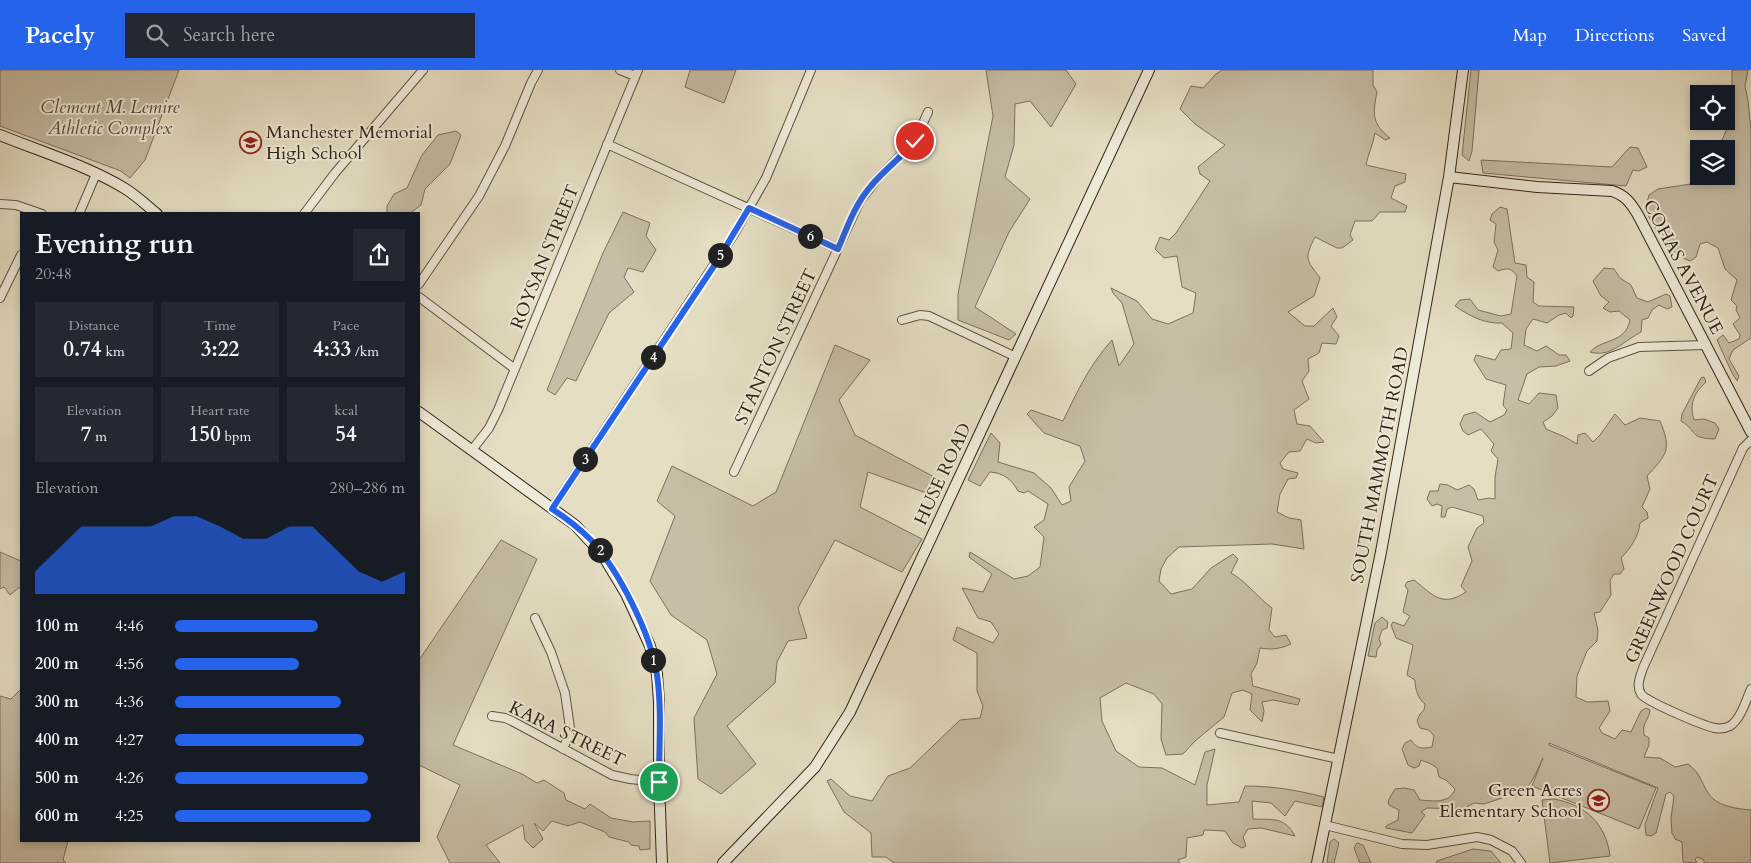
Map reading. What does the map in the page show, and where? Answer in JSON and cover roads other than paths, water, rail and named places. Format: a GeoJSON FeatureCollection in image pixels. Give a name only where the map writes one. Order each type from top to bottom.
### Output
{"type":"FeatureCollection","features":[{"type":"Feature","properties":{"kind":"street"},"geometry":{"type":"LineString","coordinates":[[306,212],[335,174],[423,70]]}},
{"type":"Feature","properties":{"kind":"street"},"geometry":{"type":"LineString","coordinates":[[420,283],[483,188],[505,146],[538,70]]}},
{"type":"Feature","properties":{"kind":"street"},"geometry":{"type":"LineString","coordinates":[[620,70],[636,73]]}},
{"type":"Feature","properties":{"kind":"street"},"geometry":{"type":"LineString","coordinates":[[552,509],[716,263],[749,208],[766,178],[811,70]]}},
{"type":"Feature","properties":{"kind":"street","name":"HUSE ROAD"},"geometry":{"type":"LineString","coordinates":[[723,863],[815,767],[841,728],[1016,358],[1149,70]]}},
{"type":"Feature","properties":{"kind":"street","name":"SOUTH MAMMOTH ROAD"},"geometry":{"type":"LineString","coordinates":[[1317,863],[1381,552],[1449,176],[1463,70]]}},
{"type":"Feature","properties":{"kind":"street","name":"ROYSAN STREET"},"geometry":{"type":"LineString","coordinates":[[472,450],[493,419],[515,369],[636,73]]}},
{"type":"Feature","properties":{"kind":"street","name":"STANTON STREET"},"geometry":{"type":"LineString","coordinates":[[734,472],[854,213],[865,194],[878,178],[915,141],[928,112]]}},
{"type":"Feature","properties":{"kind":"street"},"geometry":{"type":"LineString","coordinates":[[0,136],[96,174],[126,189],[155,212]]}},
{"type":"Feature","properties":{"kind":"street"},"geometry":{"type":"LineString","coordinates":[[607,144],[838,249]]}},
{"type":"Feature","properties":{"kind":"street"},"geometry":{"type":"LineString","coordinates":[[80,212],[96,174]]}},
{"type":"Feature","properties":{"kind":"street","name":"COHAS AVENUE"},"geometry":{"type":"LineString","coordinates":[[1449,176],[1537,187],[1612,191],[1620,194],[1634,206],[1751,432]]}},
{"type":"Feature","properties":{"kind":"street"},"geometry":{"type":"LineString","coordinates":[[0,204],[16,205],[35,212]]}},
{"type":"Feature","properties":{"kind":"street"},"geometry":{"type":"LineString","coordinates":[[0,298],[20,257]]}},
{"type":"Feature","properties":{"kind":"street"},"geometry":{"type":"LineString","coordinates":[[420,298],[515,369]]}},
{"type":"Feature","properties":{"kind":"street"},"geometry":{"type":"LineString","coordinates":[[902,320],[920,315],[929,316],[1016,358]]}},
{"type":"Feature","properties":{"kind":"street"},"geometry":{"type":"LineString","coordinates":[[1589,372],[1608,358],[1640,347],[1706,345]]}},
{"type":"Feature","properties":{"kind":"street"},"geometry":{"type":"LineString","coordinates":[[420,413],[575,525],[602,554],[627,595],[650,646],[657,674],[662,863]]}},
{"type":"Feature","properties":{"kind":"street","name":"GREENWOOD COURT"},"geometry":{"type":"LineString","coordinates":[[1751,440],[1743,448],[1735,465],[1644,668],[1638,686],[1641,694],[1654,703],[1715,728],[1730,726],[1736,719],[1751,688]]}},
{"type":"Feature","properties":{"kind":"street"},"geometry":{"type":"LineString","coordinates":[[535,618],[551,652],[565,693],[570,728],[563,749]]}},
{"type":"Feature","properties":{"kind":"street","name":"KARA STREET"},"geometry":{"type":"LineString","coordinates":[[492,716],[505,718],[612,775],[659,782]]}},
{"type":"Feature","properties":{"kind":"street"},"geometry":{"type":"LineString","coordinates":[[1220,733],[1339,759]]}},
{"type":"Feature","properties":{"kind":"street"},"geometry":{"type":"LineString","coordinates":[[1326,824],[1402,844],[1427,845],[1477,837],[1492,840],[1512,851],[1521,863]]}},
{"type":"Feature","properties":{"kind":"place","name":"Manchester Memorial High School"},"geometry":{"type":"Point","coordinates":[250,142]}},
{"type":"Feature","properties":{"kind":"place","name":"Green Acres Elementary School"},"geometry":{"type":"Point","coordinates":[1598,800]}},
{"type":"Feature","properties":{"kind":"park label","name":"Clement M. Lemire Athletic Complex"},"geometry":{"type":"Point","coordinates":[110,117]}}]}
